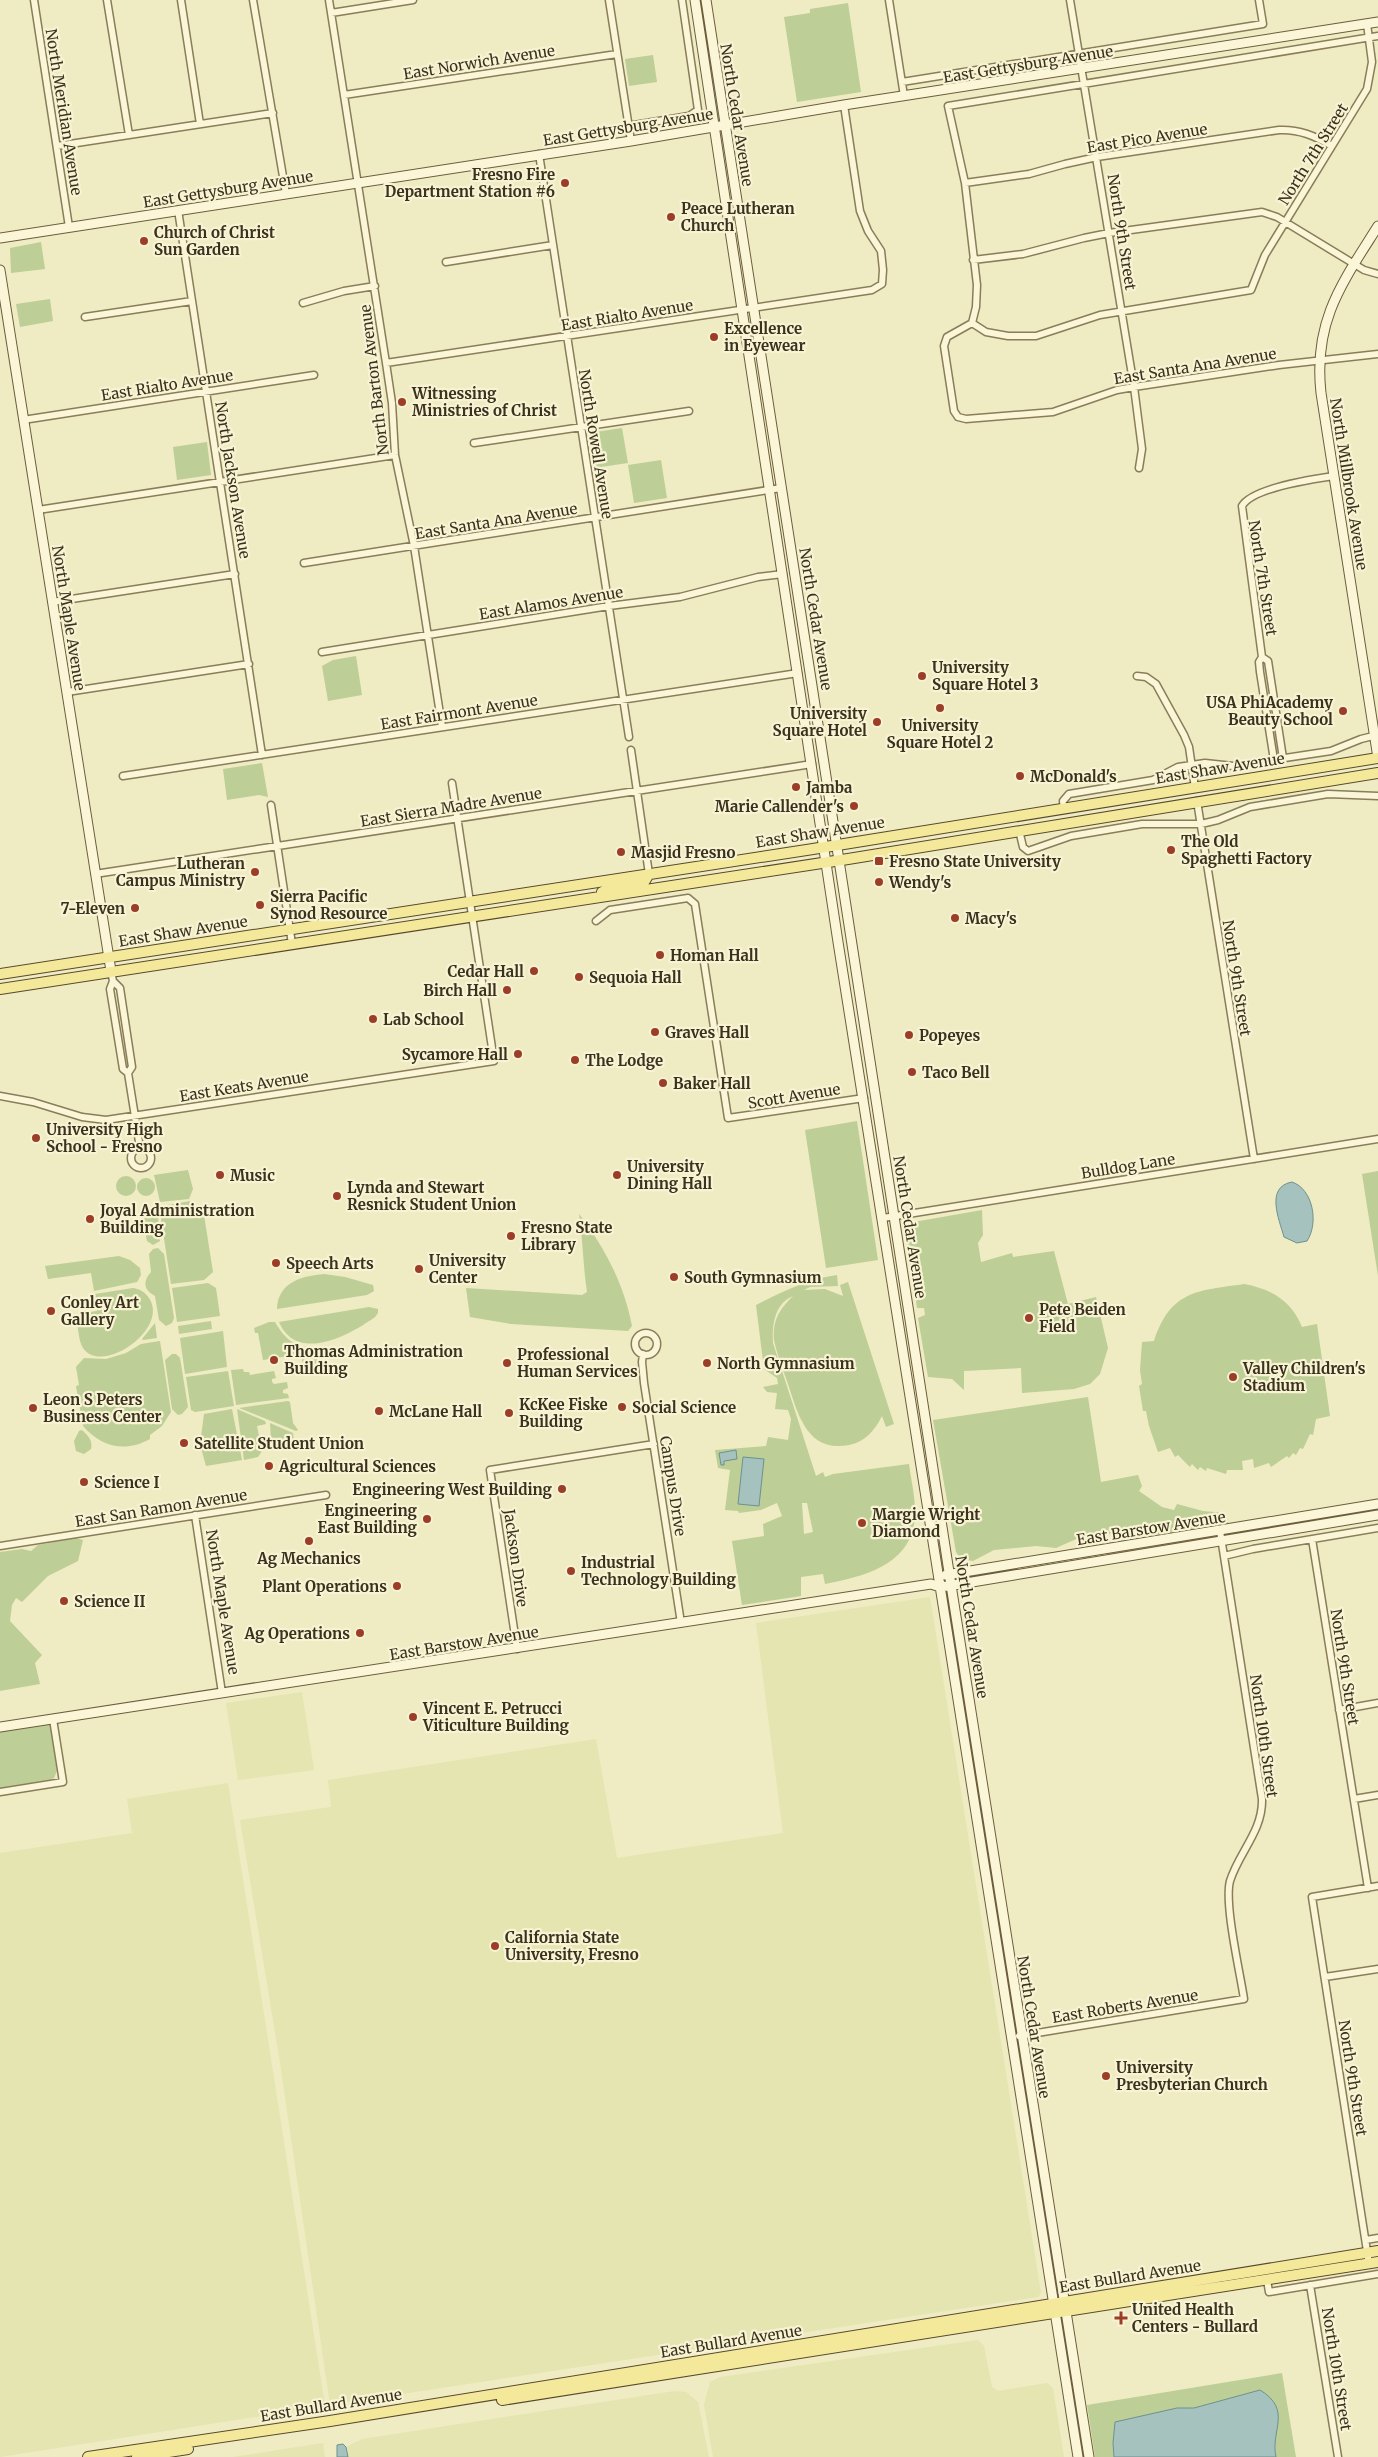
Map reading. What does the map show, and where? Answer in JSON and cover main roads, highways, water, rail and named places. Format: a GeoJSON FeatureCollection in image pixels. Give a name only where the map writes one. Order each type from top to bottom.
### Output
{"type":"FeatureCollection","features":[{"type":"Feature","properties":{"kind":"main road"},"geometry":{"type":"LineString","coordinates":[[697,0],[703,17],[709,21]]}},
{"type":"Feature","properties":{"kind":"main road","name":"North Cedar Avenue"},"geometry":{"type":"LineString","coordinates":[[697,0],[838,942],[1078,2457]]}},
{"type":"Feature","properties":{"kind":"main road","name":"North Cedar Avenue"},"geometry":{"type":"LineString","coordinates":[[706,0],[951,1585],[1089,2457]]}},
{"type":"Feature","properties":{"kind":"main road","name":"East Gettysburg Avenue"},"geometry":{"type":"LineString","coordinates":[[0,238],[631,141],[844,105],[1081,70],[1378,22]]}},
{"type":"Feature","properties":{"kind":"main road","name":"North Millbrook Avenue"},"geometry":{"type":"LineString","coordinates":[[1378,226],[1354,264],[1330,308],[1323,328],[1318,360],[1378,758]]}},
{"type":"Feature","properties":{"kind":"main road","name":"North Maple Avenue"},"geometry":{"type":"LineString","coordinates":[[0,270],[112,976]]}},
{"type":"Feature","properties":{"kind":"main road"},"geometry":{"type":"LineString","coordinates":[[795,652],[800,656],[803,668],[810,672]]}},
{"type":"Feature","properties":{"kind":"main road"},"geometry":{"type":"LineString","coordinates":[[798,673],[804,677],[808,695],[815,702]]}},
{"type":"Feature","properties":{"kind":"main road"},"geometry":{"type":"LineString","coordinates":[[801,694],[815,744],[822,749]]}},
{"type":"Feature","properties":{"kind":"main road","name":"East Shaw Avenue"},"geometry":{"type":"LineString","coordinates":[[0,974],[824,847],[1378,758]]}},
{"type":"Feature","properties":{"kind":"main road"},"geometry":{"type":"LineString","coordinates":[[1197,801],[1199,796],[1205,792],[1287,780],[1313,769]]}},
{"type":"Feature","properties":{"kind":"main road","name":"East Shaw Avenue"},"geometry":{"type":"LineString","coordinates":[[0,989],[112,976],[292,944],[840,860],[1378,773]]}},
{"type":"Feature","properties":{"kind":"main road"},"geometry":{"type":"LineString","coordinates":[[1077,821],[1103,810],[1188,796],[1194,792],[1195,788]]}},
{"type":"Feature","properties":{"kind":"main road"},"geometry":{"type":"LineString","coordinates":[[585,899],[614,887],[644,882],[650,874]]}},
{"type":"Feature","properties":{"kind":"main road"},"geometry":{"type":"LineString","coordinates":[[838,942],[848,964],[854,996],[860,1001]]}},
{"type":"Feature","properties":{"kind":"main road"},"geometry":{"type":"LineString","coordinates":[[850,1009],[855,1012],[858,1025],[865,1031]]}},
{"type":"Feature","properties":{"kind":"main road","name":"East Barstow Avenue"},"geometry":{"type":"LineString","coordinates":[[939,1576],[1378,1504]]}},
{"type":"Feature","properties":{"kind":"main road","name":"East Barstow Avenue"},"geometry":{"type":"LineString","coordinates":[[0,1727],[931,1584],[940,1587],[1378,1514]]}},
{"type":"Feature","properties":{"kind":"main road"},"geometry":{"type":"LineString","coordinates":[[931,1584],[939,1576]]}},
{"type":"Feature","properties":{"kind":"main road"},"geometry":{"type":"LineString","coordinates":[[979,1834],[988,1862],[997,1911],[1003,1917]]}},
{"type":"Feature","properties":{"kind":"main road","name":"East Bullard Avenue"},"geometry":{"type":"LineString","coordinates":[[137,2457],[1054,2310],[1373,2251]]}},
{"type":"Feature","properties":{"kind":"main road","name":"East Bullard Avenue"},"geometry":{"type":"LineString","coordinates":[[1065,2308],[1374,2263]]}},
{"type":"Feature","properties":{"kind":"main road","name":"East Bullard Avenue"},"geometry":{"type":"LineString","coordinates":[[88,2457],[1054,2310]]}},
{"type":"Feature","properties":{"kind":"water"},"geometry":{"type":"Polygon","coordinates":[[[1292,1182],[1305,1192],[1312,1207],[1313,1216],[1311,1234],[1307,1241],[1297,1243],[1284,1237],[1276,1205],[1276,1197],[1279,1190],[1284,1185],[1292,1182]]]}},
{"type":"Feature","properties":{"kind":"water"},"geometry":{"type":"Polygon","coordinates":[[[736,1450],[737,1459],[724,1461],[724,1465],[721,1465],[719,1453],[736,1450]]]}},
{"type":"Feature","properties":{"kind":"water"},"geometry":{"type":"Polygon","coordinates":[[[743,1457],[764,1459],[759,1506],[738,1504],[743,1457]]]}},
{"type":"Feature","properties":{"kind":"water"},"geometry":{"type":"Polygon","coordinates":[[[1260,2390],[1276,2405],[1278,2413],[1276,2457],[1114,2457],[1115,2422],[1177,2408],[1194,2408],[1260,2390]]]}},
{"type":"Feature","properties":{"kind":"water"},"geometry":{"type":"Polygon","coordinates":[[[343,2444],[346,2447],[348,2457],[337,2457],[337,2445],[343,2444]]]}},
{"type":"Feature","properties":{"kind":"place","name":"Fresno Fire Department Station #6"},"geometry":{"type":"Point","coordinates":[565,183]}},
{"type":"Feature","properties":{"kind":"place","name":"Peace Lutheran Church"},"geometry":{"type":"Point","coordinates":[671,217]}},
{"type":"Feature","properties":{"kind":"place","name":"Church of Christ Sun Garden"},"geometry":{"type":"Point","coordinates":[144,241]}},
{"type":"Feature","properties":{"kind":"place","name":"Excellence in Eyewear"},"geometry":{"type":"Point","coordinates":[714,337]}},
{"type":"Feature","properties":{"kind":"place","name":"Witnessing Ministries of Christ"},"geometry":{"type":"Point","coordinates":[402,402]}},
{"type":"Feature","properties":{"kind":"place","name":"University Square Hotel 3"},"geometry":{"type":"Point","coordinates":[922,676]}},
{"type":"Feature","properties":{"kind":"place","name":"University Square Hotel 2"},"geometry":{"type":"Point","coordinates":[940,708]}},
{"type":"Feature","properties":{"kind":"place","name":"USA PhiAcademy Beauty School"},"geometry":{"type":"Point","coordinates":[1343,711]}},
{"type":"Feature","properties":{"kind":"place","name":"University Square Hotel"},"geometry":{"type":"Point","coordinates":[877,722]}},
{"type":"Feature","properties":{"kind":"place","name":"McDonald's"},"geometry":{"type":"Point","coordinates":[1020,776]}},
{"type":"Feature","properties":{"kind":"place","name":"Jamba"},"geometry":{"type":"Point","coordinates":[796,787]}},
{"type":"Feature","properties":{"kind":"place","name":"Marie Callender's"},"geometry":{"type":"Point","coordinates":[854,806]}},
{"type":"Feature","properties":{"kind":"place","name":"The Old Spaghetti Factory"},"geometry":{"type":"Point","coordinates":[1171,850]}},
{"type":"Feature","properties":{"kind":"place","name":"Masjid Fresno"},"geometry":{"type":"Point","coordinates":[621,852]}},
{"type":"Feature","properties":{"kind":"place","name":"Fresno State University"},"geometry":{"type":"Point","coordinates":[879,861]}},
{"type":"Feature","properties":{"kind":"place","name":"Lutheran Campus Ministry"},"geometry":{"type":"Point","coordinates":[255,872]}},
{"type":"Feature","properties":{"kind":"place","name":"Wendy's"},"geometry":{"type":"Point","coordinates":[879,882]}},
{"type":"Feature","properties":{"kind":"place","name":"Sierra Pacific Synod Resource"},"geometry":{"type":"Point","coordinates":[260,905]}},
{"type":"Feature","properties":{"kind":"place","name":"7-Eleven"},"geometry":{"type":"Point","coordinates":[135,908]}},
{"type":"Feature","properties":{"kind":"place","name":"Macy's"},"geometry":{"type":"Point","coordinates":[955,918]}},
{"type":"Feature","properties":{"kind":"place","name":"Homan Hall"},"geometry":{"type":"Point","coordinates":[660,955]}},
{"type":"Feature","properties":{"kind":"place","name":"Cedar Hall"},"geometry":{"type":"Point","coordinates":[534,971]}},
{"type":"Feature","properties":{"kind":"place","name":"Sequoia Hall"},"geometry":{"type":"Point","coordinates":[579,977]}},
{"type":"Feature","properties":{"kind":"place","name":"Birch Hall"},"geometry":{"type":"Point","coordinates":[507,990]}},
{"type":"Feature","properties":{"kind":"place","name":"Lab School"},"geometry":{"type":"Point","coordinates":[373,1019]}},
{"type":"Feature","properties":{"kind":"place","name":"Graves Hall"},"geometry":{"type":"Point","coordinates":[655,1032]}},
{"type":"Feature","properties":{"kind":"place","name":"Popeyes"},"geometry":{"type":"Point","coordinates":[909,1035]}},
{"type":"Feature","properties":{"kind":"place","name":"Sycamore Hall"},"geometry":{"type":"Point","coordinates":[518,1054]}},
{"type":"Feature","properties":{"kind":"place","name":"The Lodge"},"geometry":{"type":"Point","coordinates":[575,1060]}},
{"type":"Feature","properties":{"kind":"place","name":"Taco Bell"},"geometry":{"type":"Point","coordinates":[912,1072]}},
{"type":"Feature","properties":{"kind":"place","name":"Baker Hall"},"geometry":{"type":"Point","coordinates":[663,1083]}},
{"type":"Feature","properties":{"kind":"place","name":"University High School - Fresno"},"geometry":{"type":"Point","coordinates":[36,1138]}},
{"type":"Feature","properties":{"kind":"place","name":"Music"},"geometry":{"type":"Point","coordinates":[220,1175]}},
{"type":"Feature","properties":{"kind":"place","name":"University Dining Hall"},"geometry":{"type":"Point","coordinates":[617,1175]}},
{"type":"Feature","properties":{"kind":"place","name":"Lynda and Stewart Resnick Student Union"},"geometry":{"type":"Point","coordinates":[337,1196]}},
{"type":"Feature","properties":{"kind":"place","name":"Joyal Administration Building"},"geometry":{"type":"Point","coordinates":[90,1219]}},
{"type":"Feature","properties":{"kind":"place","name":"Fresno State Library"},"geometry":{"type":"Point","coordinates":[511,1236]}},
{"type":"Feature","properties":{"kind":"place","name":"Speech Arts"},"geometry":{"type":"Point","coordinates":[276,1263]}},
{"type":"Feature","properties":{"kind":"place","name":"University Center"},"geometry":{"type":"Point","coordinates":[419,1269]}},
{"type":"Feature","properties":{"kind":"place","name":"South Gymnasium"},"geometry":{"type":"Point","coordinates":[674,1277]}},
{"type":"Feature","properties":{"kind":"place","name":"Conley Art Gallery"},"geometry":{"type":"Point","coordinates":[51,1311]}},
{"type":"Feature","properties":{"kind":"place","name":"Pete Beiden Field"},"geometry":{"type":"Point","coordinates":[1029,1318]}},
{"type":"Feature","properties":{"kind":"place","name":"Thomas Administration Building"},"geometry":{"type":"Point","coordinates":[274,1360]}},
{"type":"Feature","properties":{"kind":"place","name":"Professional Human Services"},"geometry":{"type":"Point","coordinates":[507,1363]}},
{"type":"Feature","properties":{"kind":"place","name":"North Gymnasium"},"geometry":{"type":"Point","coordinates":[707,1363]}},
{"type":"Feature","properties":{"kind":"place","name":"Valley Children's Stadium"},"geometry":{"type":"Point","coordinates":[1233,1377]}},
{"type":"Feature","properties":{"kind":"place","name":"Social Science"},"geometry":{"type":"Point","coordinates":[622,1407]}},
{"type":"Feature","properties":{"kind":"place","name":"Leon S Peters Business Center"},"geometry":{"type":"Point","coordinates":[33,1408]}},
{"type":"Feature","properties":{"kind":"place","name":"McLane Hall"},"geometry":{"type":"Point","coordinates":[379,1411]}},
{"type":"Feature","properties":{"kind":"place","name":"KcKee Fiske Building"},"geometry":{"type":"Point","coordinates":[509,1413]}},
{"type":"Feature","properties":{"kind":"place","name":"Satellite Student Union"},"geometry":{"type":"Point","coordinates":[184,1443]}},
{"type":"Feature","properties":{"kind":"place","name":"Agricultural Sciences"},"geometry":{"type":"Point","coordinates":[269,1466]}},
{"type":"Feature","properties":{"kind":"place","name":"Science I"},"geometry":{"type":"Point","coordinates":[84,1482]}},
{"type":"Feature","properties":{"kind":"place","name":"Engineering West Building"},"geometry":{"type":"Point","coordinates":[562,1489]}},
{"type":"Feature","properties":{"kind":"place","name":"Engineering East Building"},"geometry":{"type":"Point","coordinates":[427,1519]}},
{"type":"Feature","properties":{"kind":"place","name":"Margie Wright Diamond"},"geometry":{"type":"Point","coordinates":[862,1523]}},
{"type":"Feature","properties":{"kind":"place","name":"Ag Mechanics"},"geometry":{"type":"Point","coordinates":[309,1541]}},
{"type":"Feature","properties":{"kind":"place","name":"Industrial Technology Building"},"geometry":{"type":"Point","coordinates":[571,1571]}},
{"type":"Feature","properties":{"kind":"place","name":"Plant Operations"},"geometry":{"type":"Point","coordinates":[397,1586]}},
{"type":"Feature","properties":{"kind":"place","name":"Science II"},"geometry":{"type":"Point","coordinates":[64,1601]}},
{"type":"Feature","properties":{"kind":"place","name":"Ag Operations"},"geometry":{"type":"Point","coordinates":[360,1633]}},
{"type":"Feature","properties":{"kind":"place","name":"Vincent E. Petrucci Viticulture Building"},"geometry":{"type":"Point","coordinates":[413,1717]}},
{"type":"Feature","properties":{"kind":"place","name":"California State University, Fresno"},"geometry":{"type":"Point","coordinates":[495,1946]}},
{"type":"Feature","properties":{"kind":"place","name":"University Presbyterian Church"},"geometry":{"type":"Point","coordinates":[1106,2076]}},
{"type":"Feature","properties":{"kind":"place","name":"United Health Centers - Bullard"},"geometry":{"type":"Point","coordinates":[1121,2318]}}]}
